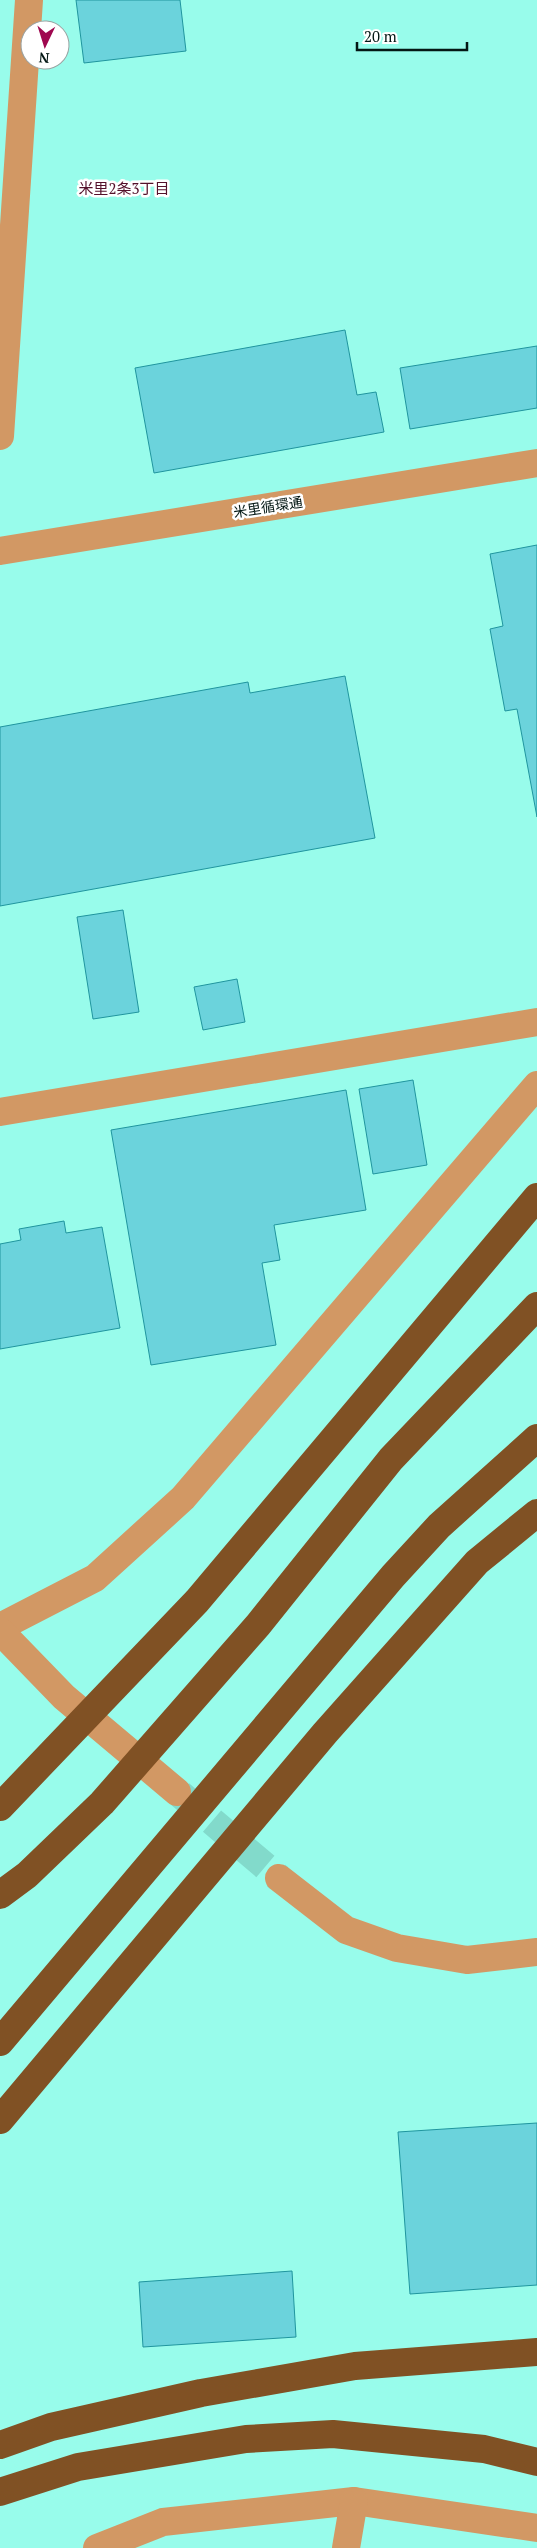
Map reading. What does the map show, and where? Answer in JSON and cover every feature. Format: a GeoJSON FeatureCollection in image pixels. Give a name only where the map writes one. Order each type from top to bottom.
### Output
{"type":"FeatureCollection","features":[{"type":"Feature","properties":{"kind":"highway"},"geometry":{"type":"LineString","coordinates":[[0,1807],[197,1601],[537,1197]]}},
{"type":"Feature","properties":{"kind":"highway"},"geometry":{"type":"LineString","coordinates":[[0,1895],[27,1875],[102,1803],[258,1625],[391,1459],[537,1306]]}},
{"type":"Feature","properties":{"kind":"highway"},"geometry":{"type":"LineString","coordinates":[[0,2042],[394,1576],[439,1526],[537,1438]]}},
{"type":"Feature","properties":{"kind":"highway"},"geometry":{"type":"LineString","coordinates":[[0,2120],[325,1733],[477,1562],[537,1513]]}},
{"type":"Feature","properties":{"kind":"highway"},"geometry":{"type":"LineString","coordinates":[[0,2445],[51,2427],[201,2393],[355,2366],[537,2352]]}},
{"type":"Feature","properties":{"kind":"highway"},"geometry":{"type":"LineString","coordinates":[[0,2492],[78,2467],[246,2439],[333,2434],[484,2449],[537,2462]]}},
{"type":"Feature","properties":{"kind":"street"},"geometry":{"type":"LineString","coordinates":[[0,436],[29,0]]}},
{"type":"Feature","properties":{"kind":"street","name":"米里循環通"},"geometry":{"type":"LineString","coordinates":[[0,550],[537,463]]}},
{"type":"Feature","properties":{"kind":"street"},"geometry":{"type":"LineString","coordinates":[[0,1112],[537,1022]]}},
{"type":"Feature","properties":{"kind":"street"},"geometry":{"type":"LineString","coordinates":[[0,1627],[95,1578],[183,1498],[537,1086]]}},
{"type":"Feature","properties":{"kind":"street"},"geometry":{"type":"LineString","coordinates":[[0,1631],[64,1697],[177,1792]]}},
{"type":"Feature","properties":{"kind":"street"},"geometry":{"type":"LineString","coordinates":[[279,1878],[346,1930],[397,1948],[467,1960],[537,1952]]}},
{"type":"Feature","properties":{"kind":"street"},"geometry":{"type":"LineString","coordinates":[[346,2548],[354,2500]]}},
{"type":"Feature","properties":{"kind":"street"},"geometry":{"type":"LineString","coordinates":[[97,2548],[163,2522],[354,2500],[537,2528]]}},
{"type":"Feature","properties":{"kind":"building"},"geometry":{"type":"Polygon","coordinates":[[[76,0],[180,0],[186,51],[84,63],[76,0]]]}},
{"type":"Feature","properties":{"kind":"building"},"geometry":{"type":"Polygon","coordinates":[[[345,330],[357,395],[376,392],[384,432],[154,473],[135,368],[345,330]]]}},
{"type":"Feature","properties":{"kind":"building"},"geometry":{"type":"Polygon","coordinates":[[[537,346],[537,408],[410,429],[400,368],[537,346]]]}},
{"type":"Feature","properties":{"kind":"building"},"geometry":{"type":"Polygon","coordinates":[[[537,545],[537,817],[517,709],[505,711],[490,629],[503,626],[490,554],[537,545]]]}},
{"type":"Feature","properties":{"kind":"building"},"geometry":{"type":"Polygon","coordinates":[[[345,676],[375,838],[0,906],[0,727],[248,682],[250,693],[345,676]]]}},
{"type":"Feature","properties":{"kind":"building"},"geometry":{"type":"Polygon","coordinates":[[[123,910],[139,1012],[93,1019],[77,917],[123,910]]]}},
{"type":"Feature","properties":{"kind":"building"},"geometry":{"type":"Polygon","coordinates":[[[237,979],[245,1022],[203,1030],[194,987],[237,979]]]}},
{"type":"Feature","properties":{"kind":"building"},"geometry":{"type":"Polygon","coordinates":[[[413,1080],[427,1165],[373,1174],[359,1089],[413,1080]]]}},
{"type":"Feature","properties":{"kind":"building"},"geometry":{"type":"Polygon","coordinates":[[[346,1090],[366,1210],[274,1225],[280,1260],[262,1263],[276,1345],[151,1365],[111,1130],[346,1090]]]}},
{"type":"Feature","properties":{"kind":"building"},"geometry":{"type":"Polygon","coordinates":[[[64,1221],[66,1233],[102,1227],[120,1328],[0,1349],[0,1244],[21,1240],[19,1229],[64,1221]]]}},
{"type":"Feature","properties":{"kind":"building"},"geometry":{"type":"Polygon","coordinates":[[[537,2123],[537,2285],[410,2294],[398,2132],[537,2123]]]}},
{"type":"Feature","properties":{"kind":"building"},"geometry":{"type":"Polygon","coordinates":[[[292,2271],[296,2337],[143,2347],[139,2282],[292,2271]]]}},
{"type":"Feature","properties":{"kind":"tunnel"},"geometry":{"type":"LineString","coordinates":[[180,1794],[279,1878]]}},
{"type":"Feature","properties":{"kind":"district","name":"米里2条3丁目"},"geometry":{"type":"Point","coordinates":[124,189]}}]}
